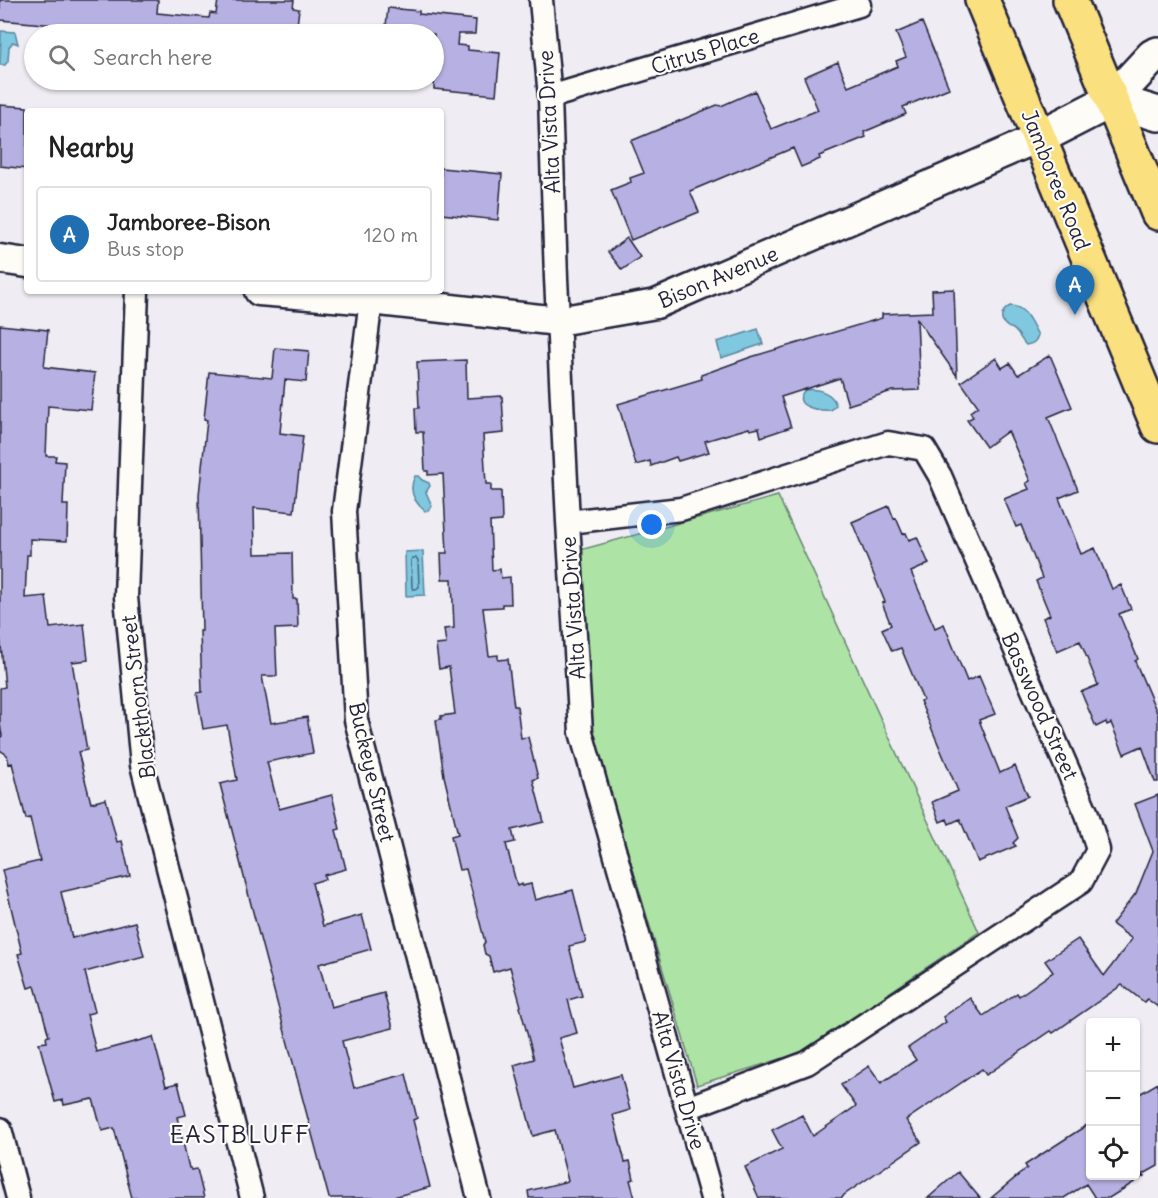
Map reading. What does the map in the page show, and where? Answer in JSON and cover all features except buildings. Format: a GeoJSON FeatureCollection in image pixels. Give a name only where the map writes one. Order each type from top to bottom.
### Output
{"type":"FeatureCollection","features":[{"type":"Feature","properties":{"kind":"main road","name":"Jamboree Road"},"geometry":{"type":"LineString","coordinates":[[982,0],[1158,426]]}},
{"type":"Feature","properties":{"kind":"main road"},"geometry":{"type":"LineString","coordinates":[[1070,0],[1158,213]]}},
{"type":"Feature","properties":{"kind":"main road","name":"Bison Avenue"},"geometry":{"type":"LineString","coordinates":[[1038,138],[1112,100],[1153,56],[1158,54]]}},
{"type":"Feature","properties":{"kind":"main road"},"geometry":{"type":"LineString","coordinates":[[1112,100],[1158,114]]}},
{"type":"Feature","properties":{"kind":"street","name":"Alta Vista Drive"},"geometry":{"type":"LineString","coordinates":[[541,0],[550,97],[558,321],[581,732],[712,1198]]}},
{"type":"Feature","properties":{"kind":"street","name":"Citrus Place"},"geometry":{"type":"LineString","coordinates":[[550,97],[859,5]]}},
{"type":"Feature","properties":{"kind":"street","name":"Bison Avenue"},"geometry":{"type":"LineString","coordinates":[[296,294],[558,321],[656,304],[1038,138]]}},
{"type":"Feature","properties":{"kind":"street"},"geometry":{"type":"LineString","coordinates":[[0,259],[24,263]]}},
{"type":"Feature","properties":{"kind":"street","name":"Blackthorn Street"},"geometry":{"type":"LineString","coordinates":[[137,294],[126,597],[142,765],[252,1198]]}},
{"type":"Feature","properties":{"kind":"street","name":"Buckeye Street"},"geometry":{"type":"LineString","coordinates":[[370,300],[344,511],[356,720],[479,1198]]}},
{"type":"Feature","properties":{"kind":"street","name":"Basswood Street"},"geometry":{"type":"LineString","coordinates":[[568,522],[681,509],[888,443],[924,450],[940,476],[1087,813],[1098,850],[1081,882],[807,1063],[687,1108]]}},
{"type":"Feature","properties":{"kind":"street"},"geometry":{"type":"LineString","coordinates":[[0,1130],[18,1198]]}},
{"type":"Feature","properties":{"kind":"green space"},"geometry":{"type":"Polygon","coordinates":[[[778,496],[979,932],[800,1053],[697,1085],[594,738],[580,550],[778,496]]]}},
{"type":"Feature","properties":{"kind":"water"},"geometry":{"type":"Polygon","coordinates":[[[1,31],[15,32],[18,44],[13,42],[9,47],[8,61],[5,65],[0,65],[1,31]]]}},
{"type":"Feature","properties":{"kind":"water"},"geometry":{"type":"Polygon","coordinates":[[[1010,306],[1024,312],[1030,321],[1038,335],[1032,343],[1026,345],[1015,330],[1003,322],[1003,313],[1010,306]]]}},
{"type":"Feature","properties":{"kind":"water"},"geometry":{"type":"Polygon","coordinates":[[[758,329],[763,344],[721,358],[717,342],[758,329]]]}},
{"type":"Feature","properties":{"kind":"water"},"geometry":{"type":"Polygon","coordinates":[[[805,390],[824,392],[836,405],[831,410],[808,407],[801,400],[805,390]]]}},
{"type":"Feature","properties":{"kind":"water"},"geometry":{"type":"Polygon","coordinates":[[[415,476],[429,483],[430,486],[426,492],[432,506],[425,511],[413,495],[412,486],[415,476]]]}},
{"type":"Feature","properties":{"kind":"water"},"geometry":{"type":"Polygon","coordinates":[[[423,551],[425,595],[406,596],[405,552],[423,551]]]}},
{"type":"Feature","properties":{"kind":"place","name":"Jamboree-Bison"},"geometry":{"type":"Point","coordinates":[1075,315]}},
{"type":"Feature","properties":{"kind":"district","name":"EASTBLUFF"},"geometry":{"type":"Point","coordinates":[240,1134]}}]}
